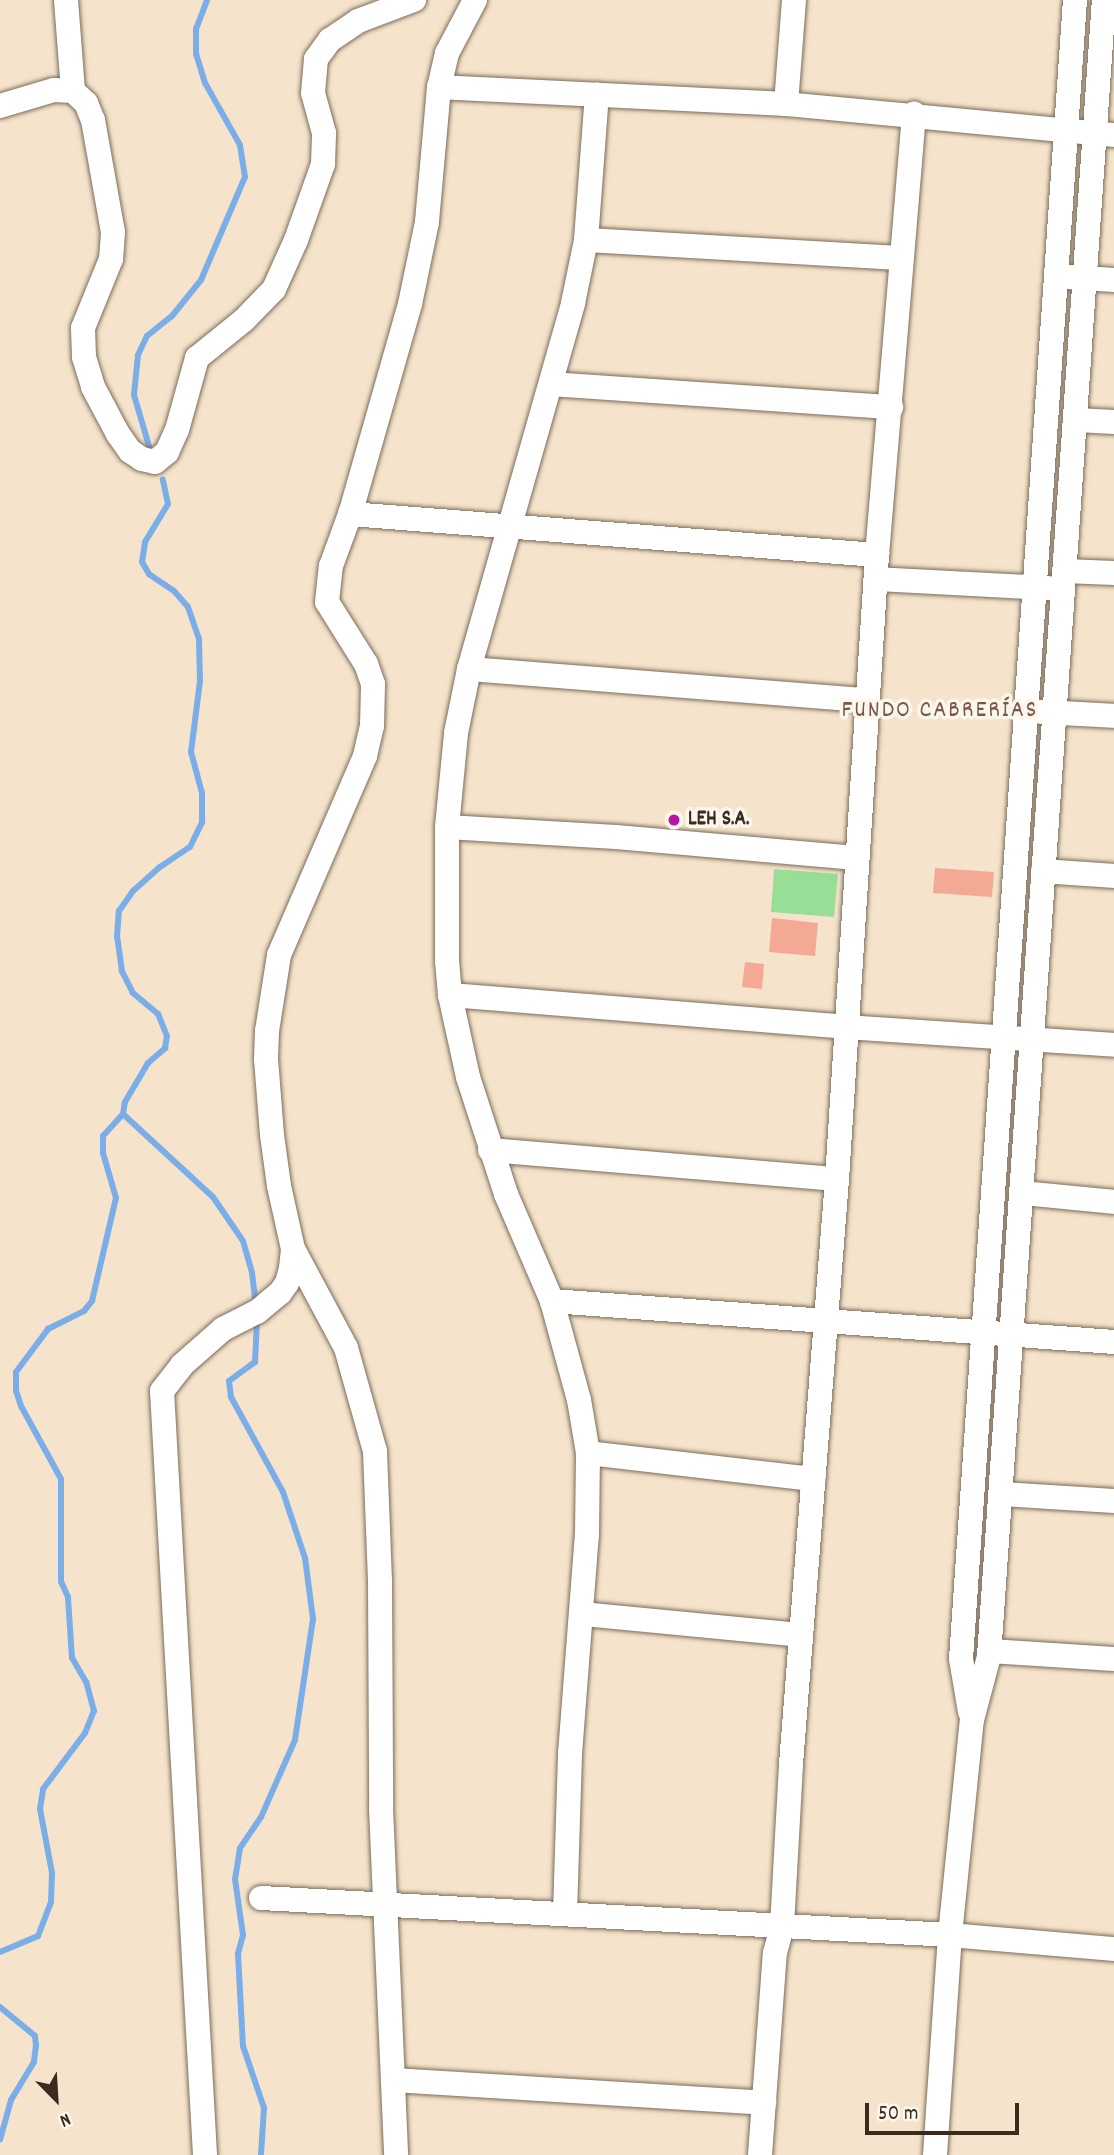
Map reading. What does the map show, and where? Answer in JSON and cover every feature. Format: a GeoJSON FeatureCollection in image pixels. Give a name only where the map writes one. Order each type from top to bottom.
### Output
{"type":"FeatureCollection","features":[{"type":"Feature","properties":{"kind":"street"},"geometry":{"type":"LineString","coordinates":[[66,0],[74,91],[86,103],[93,120],[113,232],[111,259],[83,327],[84,357],[93,387],[118,434],[136,455],[155,462],[167,452],[177,430],[197,358],[244,320],[274,289],[296,240],[323,164],[324,133],[313,93],[316,59],[330,40],[358,21],[414,0]]}},
{"type":"Feature","properties":{"kind":"street"},"geometry":{"type":"LineString","coordinates":[[396,2155],[381,1808],[380,1581],[375,1451],[346,1348],[293,1249],[279,1186],[265,1059],[279,955],[365,756],[372,726],[373,684],[366,664],[327,601],[331,566],[349,514],[410,304],[427,222],[439,87],[453,38],[475,0]]}},
{"type":"Feature","properties":{"kind":"street"},"geometry":{"type":"LineString","coordinates":[[786,104],[794,0]]}},
{"type":"Feature","properties":{"kind":"street"},"geometry":{"type":"LineString","coordinates":[[972,1720],[961,1659],[1075,0]]}},
{"type":"Feature","properties":{"kind":"street"},"geometry":{"type":"LineString","coordinates":[[935,2155],[950,1935],[972,1720],[990,1651],[1086,278],[1105,135],[1104,0]]}},
{"type":"Feature","properties":{"kind":"street"},"geometry":{"type":"LineString","coordinates":[[439,87],[786,104],[914,114],[1105,135]]}},
{"type":"Feature","properties":{"kind":"street"},"geometry":{"type":"LineString","coordinates":[[0,106],[54,90],[74,91]]}},
{"type":"Feature","properties":{"kind":"street"},"geometry":{"type":"LineString","coordinates":[[565,1914],[570,1754],[583,1614],[588,1454],[579,1400],[552,1301],[490,1150],[468,1077],[450,995],[447,961],[447,827],[450,773],[469,669],[551,384],[586,240],[597,94]]}},
{"type":"Feature","properties":{"kind":"street"},"geometry":{"type":"LineString","coordinates":[[760,2155],[775,1953],[782,1926],[801,1635],[837,1179],[867,700],[891,407],[900,258],[914,114]]}},
{"type":"Feature","properties":{"kind":"street"},"geometry":{"type":"LineString","coordinates":[[586,240],[900,258]]}},
{"type":"Feature","properties":{"kind":"street"},"geometry":{"type":"LineString","coordinates":[[1056,276],[1114,280]]}},
{"type":"Feature","properties":{"kind":"street"},"geometry":{"type":"LineString","coordinates":[[551,384],[891,407]]}},
{"type":"Feature","properties":{"kind":"street"},"geometry":{"type":"LineString","coordinates":[[1077,420],[1114,422]]}},
{"type":"Feature","properties":{"kind":"street"},"geometry":{"type":"LineString","coordinates":[[349,514],[510,525],[1035,587],[1114,573]]}},
{"type":"Feature","properties":{"kind":"street"},"geometry":{"type":"LineString","coordinates":[[469,669],[867,700]]}},
{"type":"Feature","properties":{"kind":"street"},"geometry":{"type":"LineString","coordinates":[[1026,712],[1114,716]]}},
{"type":"Feature","properties":{"kind":"street"},"geometry":{"type":"LineString","coordinates":[[447,827],[616,837],[856,858]]}},
{"type":"Feature","properties":{"kind":"street"},"geometry":{"type":"LineString","coordinates":[[1043,871],[1114,876]]}},
{"type":"Feature","properties":{"kind":"street"},"geometry":{"type":"LineString","coordinates":[[450,995],[846,1027],[1114,1045]]}},
{"type":"Feature","properties":{"kind":"street"},"geometry":{"type":"LineString","coordinates":[[490,1150],[837,1179]]}},
{"type":"Feature","properties":{"kind":"street"},"geometry":{"type":"LineString","coordinates":[[1023,1193],[1114,1202]]}},
{"type":"Feature","properties":{"kind":"street"},"geometry":{"type":"LineString","coordinates":[[205,2155],[162,1391],[182,1365],[223,1329],[257,1312],[279,1293],[287,1283],[293,1249]]}},
{"type":"Feature","properties":{"kind":"street"},"geometry":{"type":"LineString","coordinates":[[552,1301],[1114,1342]]}},
{"type":"Feature","properties":{"kind":"street"},"geometry":{"type":"LineString","coordinates":[[588,1454],[814,1479]]}},
{"type":"Feature","properties":{"kind":"street"},"geometry":{"type":"LineString","coordinates":[[1002,1494],[1114,1501]]}},
{"type":"Feature","properties":{"kind":"street"},"geometry":{"type":"LineString","coordinates":[[583,1614],[801,1635]]}},
{"type":"Feature","properties":{"kind":"street"},"geometry":{"type":"LineString","coordinates":[[990,1651],[1114,1659]]}},
{"type":"Feature","properties":{"kind":"street"},"geometry":{"type":"LineString","coordinates":[[261,1898],[950,1935],[1114,1949]]}},
{"type":"Feature","properties":{"kind":"street"},"geometry":{"type":"LineString","coordinates":[[393,2080],[764,2103]]}},
{"type":"Feature","properties":{"kind":"green space"},"geometry":{"type":"Polygon","coordinates":[[[774,869],[838,874],[834,917],[771,912],[774,869]]]}},
{"type":"Feature","properties":{"kind":"building"},"geometry":{"type":"Polygon","coordinates":[[[935,868],[994,872],[992,897],[933,893],[935,868]]]}},
{"type":"Feature","properties":{"kind":"building"},"geometry":{"type":"Polygon","coordinates":[[[772,918],[818,923],[815,956],[769,952],[772,918]]]}},
{"type":"Feature","properties":{"kind":"building"},"geometry":{"type":"Polygon","coordinates":[[[745,962],[764,964],[762,989],[742,987],[745,962]]]}},
{"type":"Feature","properties":{"kind":"waterway"},"geometry":{"type":"LineString","coordinates":[[149,446],[134,395],[138,355],[147,336],[172,316],[201,280],[245,177],[240,145],[205,83],[196,54],[196,29],[207,0]]}},
{"type":"Feature","properties":{"kind":"waterway"},"geometry":{"type":"LineString","coordinates":[[0,1952],[38,1936],[51,1902],[52,1873],[40,1809],[43,1789],[85,1733],[94,1711],[86,1682],[72,1658],[68,1597],[61,1581],[61,1479],[21,1406],[16,1391],[16,1372],[48,1329],[84,1311],[92,1301],[116,1198],[103,1153],[103,1136],[123,1114],[125,1102],[148,1063],[165,1048],[167,1036],[158,1014],[133,993],[122,971],[117,937],[119,911],[133,891],[160,867],[190,847],[202,822],[202,793],[191,752],[200,681],[199,639],[188,607],[174,591],[149,574],[142,562],[145,542],[168,504],[163,480]]}},
{"type":"Feature","properties":{"kind":"waterway"},"geometry":{"type":"LineString","coordinates":[[123,1114],[213,1197],[243,1241],[252,1273],[256,1305]]}},
{"type":"Feature","properties":{"kind":"waterway"},"geometry":{"type":"LineString","coordinates":[[257,1320],[255,1362],[229,1381],[231,1397],[283,1492],[305,1558],[313,1619],[295,1740],[261,1817],[240,1848],[235,1879],[243,1935],[238,1954],[243,2046],[264,2108],[261,2155]]}},
{"type":"Feature","properties":{"kind":"waterway"},"geometry":{"type":"LineString","coordinates":[[0,2007],[35,2036],[36,2045],[34,2062],[11,2100],[0,2140]]}},
{"type":"Feature","properties":{"kind":"place","name":"LEH S.A."},"geometry":{"type":"Point","coordinates":[674,820]}},
{"type":"Feature","properties":{"kind":"district","name":"FUNDO CABRERÍAS"},"geometry":{"type":"Point","coordinates":[940,712]}}]}
